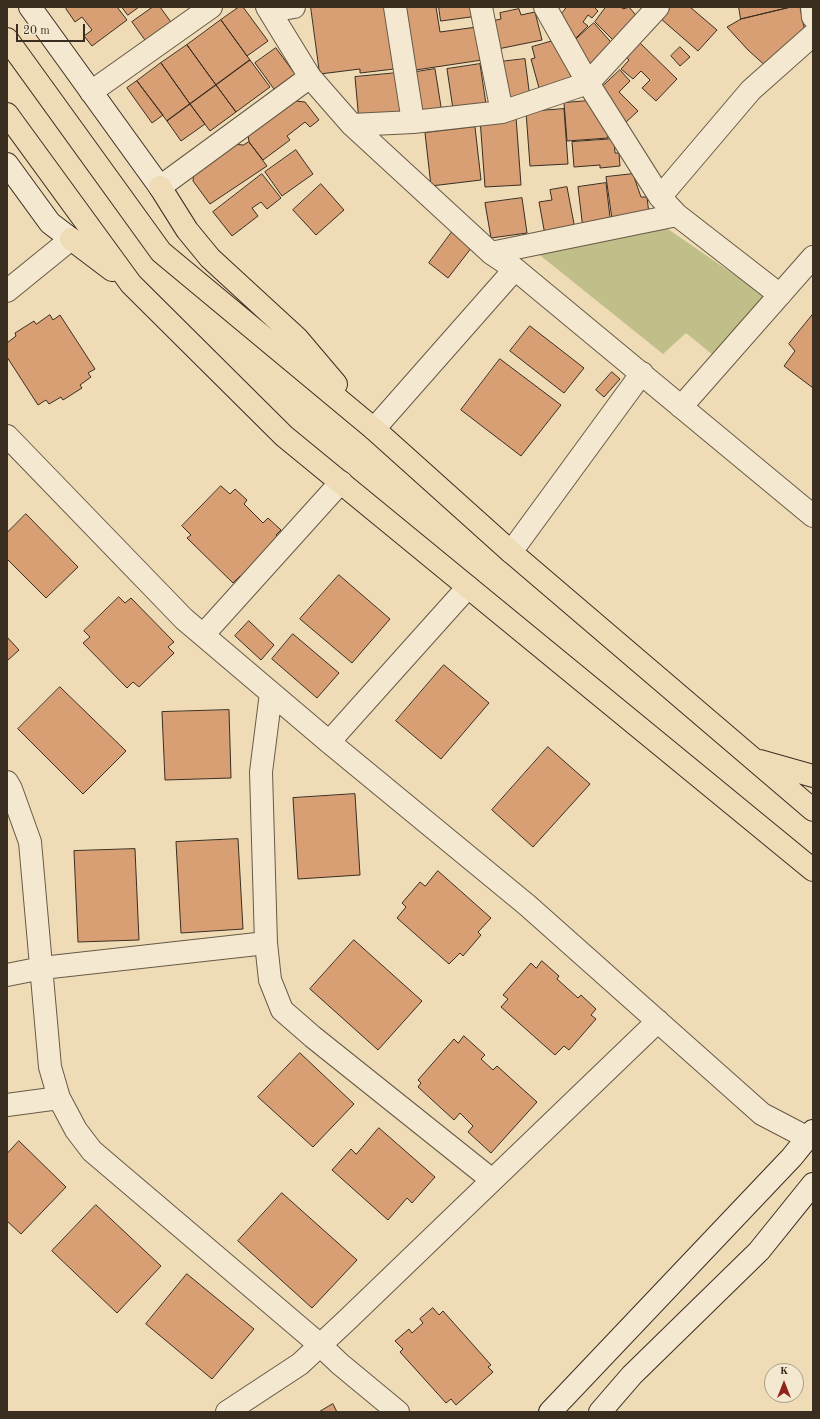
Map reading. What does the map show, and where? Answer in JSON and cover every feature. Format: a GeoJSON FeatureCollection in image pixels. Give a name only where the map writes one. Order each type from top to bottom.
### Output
{"type":"FeatureCollection","features":[{"type":"Feature","properties":{"kind":"main road"},"geometry":{"type":"LineString","coordinates":[[7,39],[161,252],[374,429],[511,552],[813,810]]}},
{"type":"Feature","properties":{"kind":"main road"},"geometry":{"type":"LineString","coordinates":[[7,114],[131,284]]}},
{"type":"Feature","properties":{"kind":"main road"},"geometry":{"type":"LineString","coordinates":[[160,187],[187,230],[210,258],[296,338],[374,429]]}},
{"type":"Feature","properties":{"kind":"main road"},"geometry":{"type":"LineString","coordinates":[[71,239],[131,284],[284,436],[813,870]]}},
{"type":"Feature","properties":{"kind":"main road"},"geometry":{"type":"LineString","coordinates":[[753,759],[813,776]]}},
{"type":"Feature","properties":{"kind":"main road"},"geometry":{"type":"LineString","coordinates":[[795,856],[813,887]]}},
{"type":"Feature","properties":{"kind":"street"},"geometry":{"type":"LineString","coordinates":[[30,7],[160,187],[310,77]]}},
{"type":"Feature","properties":{"kind":"street"},"geometry":{"type":"LineString","coordinates":[[91,92],[211,7]]}},
{"type":"Feature","properties":{"kind":"street"},"geometry":{"type":"LineString","coordinates":[[294,7],[269,9],[310,77],[352,125],[491,253],[515,269],[813,516]]}},
{"type":"Feature","properties":{"kind":"street"},"geometry":{"type":"LineString","coordinates":[[394,7],[413,122]]}},
{"type":"Feature","properties":{"kind":"street"},"geometry":{"type":"LineString","coordinates":[[481,7],[502,112]]}},
{"type":"Feature","properties":{"kind":"street"},"geometry":{"type":"LineString","coordinates":[[545,7],[588,83],[660,197],[677,215],[780,295]]}},
{"type":"Feature","properties":{"kind":"street"},"geometry":{"type":"LineString","coordinates":[[812,7],[813,17]]}},
{"type":"Feature","properties":{"kind":"street"},"geometry":{"type":"LineString","coordinates":[[352,125],[413,122],[502,112],[588,83],[647,11]]}},
{"type":"Feature","properties":{"kind":"street"},"geometry":{"type":"LineString","coordinates":[[660,197],[751,90],[813,35]]}},
{"type":"Feature","properties":{"kind":"street"},"geometry":{"type":"LineString","coordinates":[[7,164],[50,223],[71,239],[7,291]]}},
{"type":"Feature","properties":{"kind":"street"},"geometry":{"type":"LineString","coordinates":[[491,253],[677,215]]}},
{"type":"Feature","properties":{"kind":"street"},"geometry":{"type":"LineString","coordinates":[[681,407],[813,257]]}},
{"type":"Feature","properties":{"kind":"street"},"geometry":{"type":"LineString","coordinates":[[374,429],[515,269]]}},
{"type":"Feature","properties":{"kind":"street"},"geometry":{"type":"LineString","coordinates":[[511,552],[642,373]]}},
{"type":"Feature","properties":{"kind":"street"},"geometry":{"type":"LineString","coordinates":[[7,436],[184,619],[329,742],[527,905],[762,1114],[810,1134],[792,1157],[550,1412]]}},
{"type":"Feature","properties":{"kind":"street"},"geometry":{"type":"LineString","coordinates":[[202,634],[341,482]]}},
{"type":"Feature","properties":{"kind":"street"},"geometry":{"type":"LineString","coordinates":[[329,742],[468,587]]}},
{"type":"Feature","properties":{"kind":"street"},"geometry":{"type":"LineString","coordinates":[[271,693],[261,772],[266,943],[270,980],[282,1010],[313,1037],[492,1180]]}},
{"type":"Feature","properties":{"kind":"street"},"geometry":{"type":"LineString","coordinates":[[7,782],[12,789],[30,842],[50,1067],[59,1098],[76,1130],[92,1151],[398,1412]]}},
{"type":"Feature","properties":{"kind":"street"},"geometry":{"type":"LineString","coordinates":[[7,975],[42,968],[266,943]]}},
{"type":"Feature","properties":{"kind":"street"},"geometry":{"type":"LineString","coordinates":[[227,1412],[300,1364],[658,1021]]}},
{"type":"Feature","properties":{"kind":"street"},"geometry":{"type":"LineString","coordinates":[[7,1105],[59,1098]]}},
{"type":"Feature","properties":{"kind":"street"},"geometry":{"type":"LineString","coordinates":[[600,1412],[632,1375],[759,1250],[813,1184]]}},
{"type":"Feature","properties":{"kind":"shaded area"},"geometry":{"type":"Polygon","coordinates":[[[665,227],[768,298],[718,359],[686,333],[663,354],[531,248],[665,227]]]}},
{"type":"Feature","properties":{"kind":"building"},"geometry":{"type":"Polygon","coordinates":[[[68,7],[117,7],[127,20],[92,46],[84,36],[92,30],[82,17],[75,22],[66,9],[68,7]]]}},
{"type":"Feature","properties":{"kind":"building"},"geometry":{"type":"Polygon","coordinates":[[[122,7],[139,7],[128,15],[122,7]]]}},
{"type":"Feature","properties":{"kind":"building"},"geometry":{"type":"Polygon","coordinates":[[[153,7],[160,7],[176,29],[150,47],[132,22],[153,7]]]}},
{"type":"Feature","properties":{"kind":"building"},"geometry":{"type":"Polygon","coordinates":[[[239,7],[243,7],[268,41],[247,56],[221,20],[239,7]]]}},
{"type":"Feature","properties":{"kind":"building"},"geometry":{"type":"Polygon","coordinates":[[[311,7],[386,7],[394,69],[360,73],[360,69],[320,74],[311,7]]]}},
{"type":"Feature","properties":{"kind":"building"},"geometry":{"type":"Polygon","coordinates":[[[399,7],[436,7],[440,32],[477,27],[482,60],[409,71],[399,7]]]}},
{"type":"Feature","properties":{"kind":"building"},"geometry":{"type":"Polygon","coordinates":[[[439,7],[477,7],[478,16],[441,21],[439,7]]]}},
{"type":"Feature","properties":{"kind":"building"},"geometry":{"type":"Polygon","coordinates":[[[567,7],[594,7],[598,11],[592,18],[588,15],[583,22],[588,26],[574,40],[560,16],[567,7]]]}},
{"type":"Feature","properties":{"kind":"building"},"geometry":{"type":"Polygon","coordinates":[[[606,7],[621,7],[623,9],[629,7],[639,19],[618,45],[595,22],[606,7]]]}},
{"type":"Feature","properties":{"kind":"building"},"geometry":{"type":"Polygon","coordinates":[[[669,7],[690,7],[717,30],[698,51],[660,18],[669,7]]]}},
{"type":"Feature","properties":{"kind":"building"},"geometry":{"type":"Polygon","coordinates":[[[739,7],[791,7],[741,19],[739,7]]]}},
{"type":"Feature","properties":{"kind":"building"},"geometry":{"type":"Polygon","coordinates":[[[791,7],[800,7],[805,32],[768,68],[748,50],[727,27],[741,19],[791,7]]]}},
{"type":"Feature","properties":{"kind":"building"},"geometry":{"type":"Polygon","coordinates":[[[519,9],[521,15],[535,12],[542,40],[493,50],[487,22],[501,19],[500,13],[519,9]]]}},
{"type":"Feature","properties":{"kind":"building"},"geometry":{"type":"Polygon","coordinates":[[[221,20],[250,60],[216,85],[187,45],[221,20]]]}},
{"type":"Feature","properties":{"kind":"building"},"geometry":{"type":"Polygon","coordinates":[[[594,23],[617,49],[594,69],[572,43],[594,23]]]}},
{"type":"Feature","properties":{"kind":"building"},"geometry":{"type":"Polygon","coordinates":[[[560,39],[572,78],[539,88],[531,59],[535,58],[532,47],[560,39]]]}},
{"type":"Feature","properties":{"kind":"building"},"geometry":{"type":"Polygon","coordinates":[[[639,42],[677,79],[656,101],[642,88],[650,80],[641,71],[633,79],[621,69],[629,60],[625,56],[639,42]]]}},
{"type":"Feature","properties":{"kind":"building"},"geometry":{"type":"Polygon","coordinates":[[[187,45],[216,85],[190,104],[161,63],[187,45]]]}},
{"type":"Feature","properties":{"kind":"building"},"geometry":{"type":"Polygon","coordinates":[[[680,47],[690,57],[680,66],[671,56],[680,47]]]}},
{"type":"Feature","properties":{"kind":"building"},"geometry":{"type":"Polygon","coordinates":[[[276,48],[295,74],[274,89],[255,63],[276,48]]]}},
{"type":"Feature","properties":{"kind":"building"},"geometry":{"type":"Polygon","coordinates":[[[525,59],[530,98],[504,101],[499,62],[525,59]]]}},
{"type":"Feature","properties":{"kind":"building"},"geometry":{"type":"Polygon","coordinates":[[[250,60],[270,87],[236,112],[216,85],[250,60]]]}},
{"type":"Feature","properties":{"kind":"building"},"geometry":{"type":"Polygon","coordinates":[[[161,63],[190,104],[167,121],[137,81],[161,63]]]}},
{"type":"Feature","properties":{"kind":"building"},"geometry":{"type":"Polygon","coordinates":[[[480,64],[486,104],[453,109],[447,69],[480,64]]]}},
{"type":"Feature","properties":{"kind":"building"},"geometry":{"type":"Polygon","coordinates":[[[435,69],[442,113],[417,117],[410,73],[435,69]]]}},
{"type":"Feature","properties":{"kind":"building"},"geometry":{"type":"Polygon","coordinates":[[[620,70],[630,81],[619,92],[638,111],[625,123],[596,93],[620,70]]]}},
{"type":"Feature","properties":{"kind":"building"},"geometry":{"type":"Polygon","coordinates":[[[397,73],[402,116],[359,121],[355,77],[397,73]]]}},
{"type":"Feature","properties":{"kind":"building"},"geometry":{"type":"Polygon","coordinates":[[[137,81],[163,115],[152,123],[127,88],[137,81]]]}},
{"type":"Feature","properties":{"kind":"building"},"geometry":{"type":"Polygon","coordinates":[[[216,85],[236,112],[210,131],[190,104],[216,85]]]}},
{"type":"Feature","properties":{"kind":"building"},"geometry":{"type":"Polygon","coordinates":[[[295,101],[305,102],[319,120],[310,127],[305,122],[287,136],[290,140],[263,160],[249,142],[248,134],[295,101]]]}},
{"type":"Feature","properties":{"kind":"building"},"geometry":{"type":"Polygon","coordinates":[[[587,101],[606,124],[608,138],[567,141],[564,103],[587,101]]]}},
{"type":"Feature","properties":{"kind":"building"},"geometry":{"type":"Polygon","coordinates":[[[190,104],[205,124],[181,141],[167,121],[190,104]]]}},
{"type":"Feature","properties":{"kind":"building"},"geometry":{"type":"Polygon","coordinates":[[[564,109],[568,164],[530,166],[526,112],[564,109]]]}},
{"type":"Feature","properties":{"kind":"building"},"geometry":{"type":"Polygon","coordinates":[[[516,117],[521,185],[485,187],[480,119],[516,117]]]}},
{"type":"Feature","properties":{"kind":"building"},"geometry":{"type":"Polygon","coordinates":[[[475,127],[481,180],[431,186],[425,133],[475,127]]]}},
{"type":"Feature","properties":{"kind":"building"},"geometry":{"type":"Polygon","coordinates":[[[614,139],[615,153],[619,153],[620,166],[600,168],[600,165],[574,167],[572,142],[614,139]]]}},
{"type":"Feature","properties":{"kind":"building"},"geometry":{"type":"Polygon","coordinates":[[[249,142],[267,166],[210,204],[193,181],[194,171],[232,144],[243,145],[249,142]]]}},
{"type":"Feature","properties":{"kind":"building"},"geometry":{"type":"Polygon","coordinates":[[[296,150],[313,174],[282,196],[265,172],[296,150]]]}},
{"type":"Feature","properties":{"kind":"building"},"geometry":{"type":"Polygon","coordinates":[[[262,174],[281,198],[267,209],[261,202],[252,208],[258,216],[232,236],[213,212],[262,174]]]}},
{"type":"Feature","properties":{"kind":"building"},"geometry":{"type":"Polygon","coordinates":[[[633,174],[641,197],[647,197],[649,214],[612,219],[606,177],[633,174]]]}},
{"type":"Feature","properties":{"kind":"building"},"geometry":{"type":"Polygon","coordinates":[[[606,183],[611,226],[583,229],[578,187],[606,183]]]}},
{"type":"Feature","properties":{"kind":"building"},"geometry":{"type":"Polygon","coordinates":[[[321,184],[344,210],[316,235],[293,210],[321,184]]]}},
{"type":"Feature","properties":{"kind":"building"},"geometry":{"type":"Polygon","coordinates":[[[567,187],[575,229],[545,235],[539,202],[552,200],[550,190],[567,187]]]}},
{"type":"Feature","properties":{"kind":"building"},"geometry":{"type":"Polygon","coordinates":[[[522,198],[527,233],[491,238],[485,203],[522,198]]]}},
{"type":"Feature","properties":{"kind":"building"},"geometry":{"type":"Polygon","coordinates":[[[452,232],[472,247],[448,278],[429,263],[452,232]]]}},
{"type":"Feature","properties":{"kind":"building"},"geometry":{"type":"Polygon","coordinates":[[[813,314],[813,388],[784,366],[795,351],[789,344],[813,314]]]}},
{"type":"Feature","properties":{"kind":"building"},"geometry":{"type":"Polygon","coordinates":[[[50,315],[53,320],[60,315],[95,369],[88,373],[91,377],[80,385],[82,388],[63,400],[61,397],[49,404],[46,400],[38,405],[7,357],[7,343],[16,336],[15,333],[34,321],[36,324],[50,315]]]}},
{"type":"Feature","properties":{"kind":"building"},"geometry":{"type":"Polygon","coordinates":[[[530,326],[584,368],[564,393],[510,351],[530,326]]]}},
{"type":"Feature","properties":{"kind":"building"},"geometry":{"type":"Polygon","coordinates":[[[500,359],[561,405],[521,456],[461,410],[500,359]]]}},
{"type":"Feature","properties":{"kind":"building"},"geometry":{"type":"Polygon","coordinates":[[[612,372],[620,379],[604,397],[596,390],[612,372]]]}},
{"type":"Feature","properties":{"kind":"building"},"geometry":{"type":"Polygon","coordinates":[[[221,486],[230,494],[235,489],[247,500],[244,504],[263,523],[268,518],[281,530],[276,535],[283,542],[246,580],[240,576],[233,583],[187,538],[191,535],[182,526],[221,486]]]}},
{"type":"Feature","properties":{"kind":"building"},"geometry":{"type":"Polygon","coordinates":[[[26,514],[78,567],[46,598],[7,559],[7,533],[26,514]]]}},
{"type":"Feature","properties":{"kind":"building"},"geometry":{"type":"Polygon","coordinates":[[[339,575],[390,619],[352,663],[300,619],[339,575]]]}},
{"type":"Feature","properties":{"kind":"building"},"geometry":{"type":"Polygon","coordinates":[[[119,597],[125,603],[131,598],[174,642],[168,647],[174,653],[139,687],[133,682],[127,688],[83,643],[90,637],[84,631],[119,597]]]}},
{"type":"Feature","properties":{"kind":"building"},"geometry":{"type":"Polygon","coordinates":[[[249,621],[274,645],[261,660],[235,636],[249,621]]]}},
{"type":"Feature","properties":{"kind":"building"},"geometry":{"type":"Polygon","coordinates":[[[293,634],[339,673],[317,698],[272,659],[293,634]]]}},
{"type":"Feature","properties":{"kind":"building"},"geometry":{"type":"Polygon","coordinates":[[[7,637],[19,650],[7,661],[7,637]]]}},
{"type":"Feature","properties":{"kind":"building"},"geometry":{"type":"Polygon","coordinates":[[[444,665],[489,703],[441,759],[396,721],[444,665]]]}},
{"type":"Feature","properties":{"kind":"building"},"geometry":{"type":"Polygon","coordinates":[[[60,687],[126,751],[83,794],[18,729],[60,687]]]}},
{"type":"Feature","properties":{"kind":"building"},"geometry":{"type":"Polygon","coordinates":[[[229,710],[231,778],[165,780],[162,712],[229,710]]]}},
{"type":"Feature","properties":{"kind":"building"},"geometry":{"type":"Polygon","coordinates":[[[548,747],[590,784],[533,847],[492,810],[548,747]]]}},
{"type":"Feature","properties":{"kind":"building"},"geometry":{"type":"Polygon","coordinates":[[[355,794],[360,875],[298,879],[293,798],[355,794]]]}},
{"type":"Feature","properties":{"kind":"building"},"geometry":{"type":"Polygon","coordinates":[[[238,839],[243,929],[181,933],[176,842],[238,839]]]}},
{"type":"Feature","properties":{"kind":"building"},"geometry":{"type":"Polygon","coordinates":[[[135,849],[139,940],[78,942],[74,851],[135,849]]]}},
{"type":"Feature","properties":{"kind":"building"},"geometry":{"type":"Polygon","coordinates":[[[438,871],[491,918],[478,932],[481,935],[463,956],[460,953],[449,964],[397,918],[406,907],[402,903],[420,882],[425,886],[438,871]]]}},
{"type":"Feature","properties":{"kind":"building"},"geometry":{"type":"Polygon","coordinates":[[[354,940],[422,1001],[378,1050],[310,989],[354,940]]]}},
{"type":"Feature","properties":{"kind":"building"},"geometry":{"type":"Polygon","coordinates":[[[542,961],[559,976],[557,979],[578,998],[581,995],[596,1009],[591,1015],[596,1019],[569,1050],[564,1046],[555,1055],[501,1007],[508,999],[503,995],[531,963],[536,968],[542,961]]]}},
{"type":"Feature","properties":{"kind":"building"},"geometry":{"type":"Polygon","coordinates":[[[464,1036],[485,1055],[481,1059],[493,1070],[497,1066],[537,1102],[491,1153],[468,1132],[473,1126],[460,1113],[454,1120],[418,1087],[421,1083],[418,1080],[454,1039],[458,1043],[464,1036]]]}},
{"type":"Feature","properties":{"kind":"building"},"geometry":{"type":"Polygon","coordinates":[[[300,1053],[354,1104],[313,1147],[258,1097],[300,1053]]]}},
{"type":"Feature","properties":{"kind":"building"},"geometry":{"type":"Polygon","coordinates":[[[379,1128],[435,1177],[412,1203],[407,1198],[388,1220],[332,1170],[351,1149],[356,1154],[379,1128]]]}},
{"type":"Feature","properties":{"kind":"building"},"geometry":{"type":"Polygon","coordinates":[[[19,1141],[66,1187],[21,1234],[7,1221],[7,1154],[19,1141]]]}},
{"type":"Feature","properties":{"kind":"building"},"geometry":{"type":"Polygon","coordinates":[[[282,1193],[357,1260],[312,1308],[238,1241],[282,1193]]]}},
{"type":"Feature","properties":{"kind":"building"},"geometry":{"type":"Polygon","coordinates":[[[96,1205],[161,1266],[117,1313],[52,1251],[96,1205]]]}},
{"type":"Feature","properties":{"kind":"building"},"geometry":{"type":"Polygon","coordinates":[[[187,1274],[254,1329],[212,1379],[146,1324],[187,1274]]]}},
{"type":"Feature","properties":{"kind":"building"},"geometry":{"type":"Polygon","coordinates":[[[433,1308],[439,1315],[443,1311],[491,1365],[488,1367],[493,1372],[456,1405],[451,1399],[446,1403],[400,1352],[403,1349],[395,1341],[409,1329],[412,1333],[423,1323],[420,1319],[433,1308]]]}},
{"type":"Feature","properties":{"kind":"building"},"geometry":{"type":"Polygon","coordinates":[[[333,1404],[337,1412],[319,1412],[333,1404]]]}}]}
